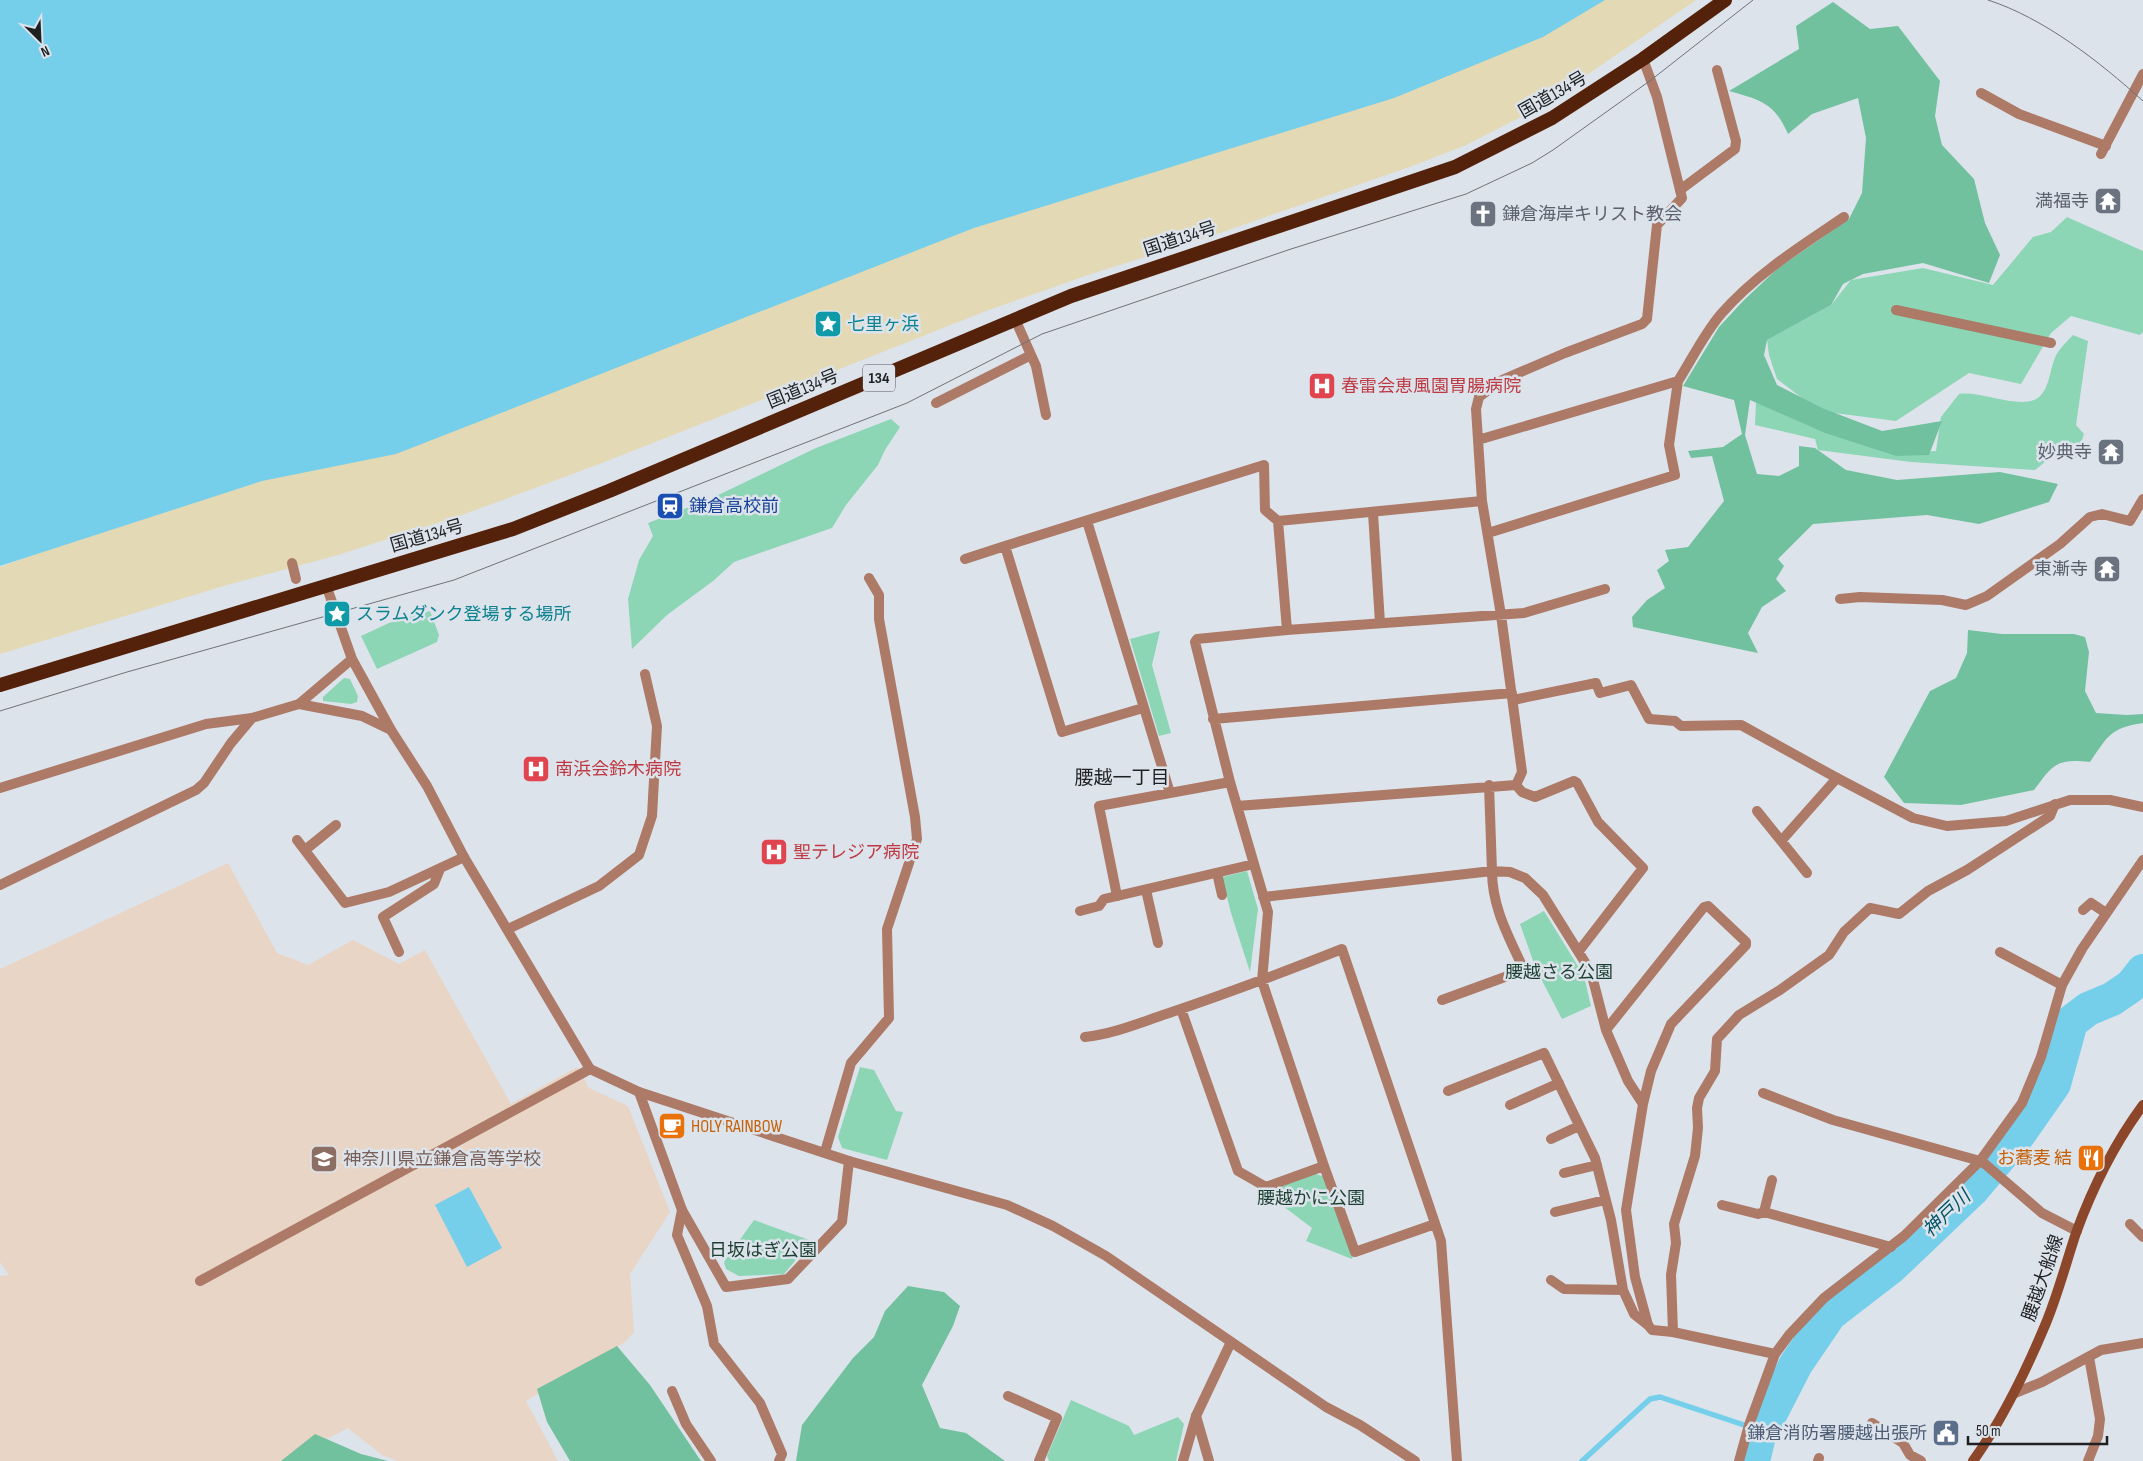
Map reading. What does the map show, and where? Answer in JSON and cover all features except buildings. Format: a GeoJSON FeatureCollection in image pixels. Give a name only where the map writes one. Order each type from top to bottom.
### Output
{"type":"FeatureCollection","features":[{"type":"Feature","properties":{"kind":"highway","name":"国道134号"},"geometry":{"type":"LineString","coordinates":[[0,685],[514,529],[1071,296],[1454,167],[1498,147],[1552,118],[1643,59],[1725,0]]}},
{"type":"Feature","properties":{"kind":"main road","name":"腰越大船線"},"geometry":{"type":"LineString","coordinates":[[1973,1461],[2015,1393],[2046,1322],[2077,1231],[2109,1161],[2130,1123],[2143,1105]]}},
{"type":"Feature","properties":{"kind":"street"},"geometry":{"type":"LineString","coordinates":[[1516,785],[1522,772],[1502,615],[1482,502],[1476,409],[1479,397],[1502,380],[1564,353],[1642,324],[1647,319],[1657,225],[1682,198],[1657,97],[1643,59]]}},
{"type":"Feature","properties":{"kind":"street"},"geometry":{"type":"LineString","coordinates":[[1680,190],[1735,148],[1736,141],[1717,70]]}},
{"type":"Feature","properties":{"kind":"street"},"geometry":{"type":"LineString","coordinates":[[1981,93],[2019,114],[2103,150],[2143,74]]}},
{"type":"Feature","properties":{"kind":"street"},"geometry":{"type":"LineString","coordinates":[[1488,533],[1675,475],[1669,445],[1678,381],[1720,315],[1740,294],[1776,264],[1844,216]]}},
{"type":"Feature","properties":{"kind":"street"},"geometry":{"type":"LineString","coordinates":[[1896,310],[2051,343]]}},
{"type":"Feature","properties":{"kind":"street"},"geometry":{"type":"LineString","coordinates":[[1015,319],[1031,355],[1046,415]]}},
{"type":"Feature","properties":{"kind":"street"},"geometry":{"type":"LineString","coordinates":[[936,404],[1031,355]]}},
{"type":"Feature","properties":{"kind":"street"},"geometry":{"type":"LineString","coordinates":[[1478,440],[1678,381]]}},
{"type":"Feature","properties":{"kind":"street"},"geometry":{"type":"LineString","coordinates":[[965,559],[1264,465],[1265,510],[1278,521],[1287,630]]}},
{"type":"Feature","properties":{"kind":"street"},"geometry":{"type":"LineString","coordinates":[[1840,599],[1860,597],[1942,600],[1966,605],[1987,596],[2060,544],[2090,517],[2102,514],[2130,521],[2143,499]]}},
{"type":"Feature","properties":{"kind":"street"},"geometry":{"type":"LineString","coordinates":[[1278,521],[1482,502]]}},
{"type":"Feature","properties":{"kind":"street"},"geometry":{"type":"LineString","coordinates":[[1372,513],[1380,622]]}},
{"type":"Feature","properties":{"kind":"street"},"geometry":{"type":"LineString","coordinates":[[1086,521],[1170,793]]}},
{"type":"Feature","properties":{"kind":"street"},"geometry":{"type":"LineString","coordinates":[[1006,546],[1062,732],[1143,708]]}},
{"type":"Feature","properties":{"kind":"street"},"geometry":{"type":"LineString","coordinates":[[292,563],[296,579]]}},
{"type":"Feature","properties":{"kind":"street"},"geometry":{"type":"LineString","coordinates":[[825,1152],[850,1063],[889,1018],[887,930],[917,839],[915,817],[880,619],[879,596],[870,578]]}},
{"type":"Feature","properties":{"kind":"street"},"geometry":{"type":"LineString","coordinates":[[326,585],[352,659],[392,730],[427,786],[464,857],[590,1069],[639,1092],[825,1152],[849,1162],[1008,1205],[1053,1226],[1106,1256],[1326,1407],[1360,1425],[1416,1461]]}},
{"type":"Feature","properties":{"kind":"street"},"geometry":{"type":"LineString","coordinates":[[1435,1224],[1355,1252],[1262,981],[1268,912],[1230,782],[1194,642],[1197,639],[1287,630],[1524,613],[1605,589]]}},
{"type":"Feature","properties":{"kind":"street"},"geometry":{"type":"LineString","coordinates":[[0,788],[206,724],[252,718],[299,704],[352,659]]}},
{"type":"Feature","properties":{"kind":"street"},"geometry":{"type":"LineString","coordinates":[[508,929],[599,886],[638,855],[652,816],[657,726],[645,674]]}},
{"type":"Feature","properties":{"kind":"street"},"geometry":{"type":"LineString","coordinates":[[1213,719],[1512,697],[1596,683],[1600,693],[1631,685],[1649,720],[1675,721],[1681,726],[1741,726],[1913,818],[1947,826],[2006,821],[2055,804],[2088,799],[2110,800],[2143,808]]}},
{"type":"Feature","properties":{"kind":"street"},"geometry":{"type":"LineString","coordinates":[[299,704],[362,716],[392,730]]}},
{"type":"Feature","properties":{"kind":"street"},"geometry":{"type":"LineString","coordinates":[[0,885],[196,790],[204,783],[231,743],[252,718]]}},
{"type":"Feature","properties":{"kind":"street"},"geometry":{"type":"LineString","coordinates":[[1782,840],[1837,778]]}},
{"type":"Feature","properties":{"kind":"street"},"geometry":{"type":"LineString","coordinates":[[1117,896],[1099,806],[1230,782]]}},
{"type":"Feature","properties":{"kind":"street"},"geometry":{"type":"LineString","coordinates":[[1237,806],[1490,785],[1516,785],[1522,792],[1535,797],[1577,782],[1598,822],[1643,868],[1579,950]]}},
{"type":"Feature","properties":{"kind":"street"},"geometry":{"type":"LineString","coordinates":[[1442,1000],[1524,970],[1500,919],[1492,893],[1490,785]]}},
{"type":"Feature","properties":{"kind":"street"},"geometry":{"type":"LineString","coordinates":[[1673,1332],[1671,1275],[1676,1243],[1674,1224],[1695,1156],[1698,1128],[1696,1108],[1699,1098],[1715,1072],[1717,1039],[1739,1015],[1780,990],[1829,955],[1844,932],[1870,908],[1899,914],[1928,891],[1967,870],[2050,816],[2055,804]]}},
{"type":"Feature","properties":{"kind":"street"},"geometry":{"type":"LineString","coordinates":[[1757,811],[1807,873]]}},
{"type":"Feature","properties":{"kind":"street"},"geometry":{"type":"LineString","coordinates":[[305,850],[336,825]]}},
{"type":"Feature","properties":{"kind":"street"},"geometry":{"type":"LineString","coordinates":[[297,840],[345,903],[389,892],[440,870],[464,857]]}},
{"type":"Feature","properties":{"kind":"street"},"geometry":{"type":"LineString","coordinates":[[1739,1461],[1749,1425],[1775,1354],[1795,1329],[1824,1298],[1891,1247],[1983,1162],[2022,1103],[2041,1057],[2062,985],[2082,949],[2143,860]]}},
{"type":"Feature","properties":{"kind":"street"},"geometry":{"type":"LineString","coordinates":[[1080,911],[1099,906],[1104,899],[1254,864]]}},
{"type":"Feature","properties":{"kind":"street"},"geometry":{"type":"LineString","coordinates":[[399,952],[383,917],[434,884],[440,870]]}},
{"type":"Feature","properties":{"kind":"street"},"geometry":{"type":"LineString","coordinates":[[1263,897],[1492,871],[1510,872],[1525,878],[1543,895],[1591,972],[1606,1030],[1628,1081],[1643,1104]]}},
{"type":"Feature","properties":{"kind":"street"},"geometry":{"type":"LineString","coordinates":[[1217,873],[1222,895]]}},
{"type":"Feature","properties":{"kind":"street"},"geometry":{"type":"LineString","coordinates":[[1146,890],[1158,943]]}},
{"type":"Feature","properties":{"kind":"street"},"geometry":{"type":"LineString","coordinates":[[2083,910],[2091,903],[2106,914]]}},
{"type":"Feature","properties":{"kind":"street"},"geometry":{"type":"LineString","coordinates":[[1606,1030],[1704,907],[1708,906],[1746,942],[1746,945],[1671,1024],[1651,1071],[1643,1104],[1626,1210],[1635,1277],[1648,1325]]}},
{"type":"Feature","properties":{"kind":"street"},"geometry":{"type":"LineString","coordinates":[[1085,1037],[1100,1036],[1181,1009],[1262,981],[1342,949],[1441,1241],[1457,1461]]}},
{"type":"Feature","properties":{"kind":"street"},"geometry":{"type":"LineString","coordinates":[[2000,952],[2062,985]]}},
{"type":"Feature","properties":{"kind":"street"},"geometry":{"type":"LineString","coordinates":[[1181,1009],[1238,1171],[1266,1187],[1324,1166]]}},
{"type":"Feature","properties":{"kind":"street"},"geometry":{"type":"LineString","coordinates":[[1448,1091],[1544,1053],[1597,1165],[1623,1290],[1634,1314],[1652,1330],[1673,1332],[1775,1354]]}},
{"type":"Feature","properties":{"kind":"street"},"geometry":{"type":"LineString","coordinates":[[200,1281],[590,1069]]}},
{"type":"Feature","properties":{"kind":"street"},"geometry":{"type":"LineString","coordinates":[[1510,1105],[1559,1083]]}},
{"type":"Feature","properties":{"kind":"street"},"geometry":{"type":"LineString","coordinates":[[639,1092],[682,1210],[726,1287],[788,1279],[842,1222],[849,1162]]}},
{"type":"Feature","properties":{"kind":"street"},"geometry":{"type":"LineString","coordinates":[[1763,1093],[1833,1120],[1983,1162],[2042,1213],[2077,1231]]}},
{"type":"Feature","properties":{"kind":"street"},"geometry":{"type":"LineString","coordinates":[[1551,1139],[1580,1126]]}},
{"type":"Feature","properties":{"kind":"street"},"geometry":{"type":"LineString","coordinates":[[1564,1173],[1597,1165]]}},
{"type":"Feature","properties":{"kind":"street"},"geometry":{"type":"LineString","coordinates":[[1764,1212],[1772,1180]]}},
{"type":"Feature","properties":{"kind":"street"},"geometry":{"type":"LineString","coordinates":[[1555,1212],[1605,1200]]}},
{"type":"Feature","properties":{"kind":"street"},"geometry":{"type":"LineString","coordinates":[[1722,1205],[1758,1214],[1764,1212],[1891,1247]]}},
{"type":"Feature","properties":{"kind":"street"},"geometry":{"type":"LineString","coordinates":[[682,1210],[677,1235],[707,1306],[714,1344],[760,1403],[782,1454],[779,1461]]}},
{"type":"Feature","properties":{"kind":"street"},"geometry":{"type":"LineString","coordinates":[[2130,1224],[2143,1237]]}},
{"type":"Feature","properties":{"kind":"street"},"geometry":{"type":"LineString","coordinates":[[1551,1280],[1564,1289],[1623,1290]]}},
{"type":"Feature","properties":{"kind":"street"},"geometry":{"type":"LineString","coordinates":[[1183,1461],[1196,1416],[1231,1342]]}},
{"type":"Feature","properties":{"kind":"street"},"geometry":{"type":"LineString","coordinates":[[2015,1393],[2042,1382],[2101,1350],[2143,1343]]}},
{"type":"Feature","properties":{"kind":"street"},"geometry":{"type":"LineString","coordinates":[[2088,1461],[2098,1436],[2100,1419],[2089,1357]]}},
{"type":"Feature","properties":{"kind":"street"},"geometry":{"type":"LineString","coordinates":[[672,1391],[686,1424],[711,1461]]}},
{"type":"Feature","properties":{"kind":"street"},"geometry":{"type":"LineString","coordinates":[[1008,1396],[1057,1418],[1039,1461]]}},
{"type":"Feature","properties":{"kind":"street"},"geometry":{"type":"LineString","coordinates":[[1196,1416],[1209,1461]]}},
{"type":"Feature","properties":{"kind":"street"},"geometry":{"type":"LineString","coordinates":[[1872,1423],[1903,1443],[1910,1455],[1921,1461]]}},
{"type":"Feature","properties":{"kind":"shaded area","name":"神奈川県立鎌倉高等学校"},"geometry":{"type":"Polygon","coordinates":[[[228,863],[277,953],[308,965],[353,940],[399,964],[425,950],[511,1104],[577,1067],[589,1088],[628,1106],[670,1212],[630,1274],[634,1332],[625,1342],[526,1401],[558,1461],[397,1461],[382,1455],[348,1428],[285,1461],[0,1461],[0,1276],[9,1275],[0,1262],[0,969],[228,863]]]}},
{"type":"Feature","properties":{"kind":"green space"},"geometry":{"type":"Polygon","coordinates":[[[1833,2],[1870,29],[1898,26],[1940,81],[1935,116],[1942,145],[1974,179],[1985,223],[2000,255],[1989,283],[1923,263],[1863,274],[1843,284],[1831,305],[1767,340],[1764,355],[1777,385],[1822,408],[1882,431],[1942,421],[1929,455],[1896,456],[1825,433],[1750,400],[1745,435],[1757,474],[1779,476],[1799,466],[1799,446],[1815,448],[1846,470],[1897,480],[2000,472],[2058,484],[2049,502],[1979,524],[1927,515],[1813,524],[1778,559],[1784,566],[1776,579],[1786,591],[1762,607],[1748,633],[1758,653],[1633,627],[1632,617],[1647,600],[1665,588],[1657,570],[1669,561],[1665,550],[1688,547],[1724,501],[1712,456],[1691,458],[1688,451],[1723,447],[1742,434],[1734,400],[1683,386],[1719,327],[1743,301],[1777,269],[1849,219],[1862,193],[1866,138],[1858,98],[1812,114],[1788,134],[1777,115],[1765,104],[1729,91],[1799,49],[1796,26],[1833,2]]]}},
{"type":"Feature","properties":{"kind":"green space"},"geometry":{"type":"Polygon","coordinates":[[[2067,217],[2143,251],[2143,332],[2140,335],[2071,316],[2051,333],[2021,384],[1969,373],[1896,421],[1819,411],[1777,379],[1769,355],[1767,340],[1831,305],[1851,280],[1923,268],[1993,285],[2033,237],[2051,232],[2067,217]]]}},
{"type":"Feature","properties":{"kind":"green space"},"geometry":{"type":"Polygon","coordinates":[[[2073,335],[2088,341],[2076,425],[2084,434],[2076,458],[2060,450],[2035,470],[1911,462],[1818,450],[1815,439],[1755,425],[1756,402],[1890,454],[1936,451],[1941,417],[1959,394],[1979,395],[2015,402],[2034,400],[2041,395],[2049,380],[2053,362],[2058,352],[2073,335]]]}},
{"type":"Feature","properties":{"kind":"green space"},"geometry":{"type":"Polygon","coordinates":[[[891,419],[900,427],[878,465],[846,505],[832,528],[734,562],[713,581],[667,615],[632,649],[628,599],[639,560],[653,536],[648,523],[710,499],[816,448],[891,419]]]}},
{"type":"Feature","properties":{"kind":"green space"},"geometry":{"type":"Polygon","coordinates":[[[430,611],[439,635],[437,642],[377,669],[361,636],[389,623],[430,611]]]}},
{"type":"Feature","properties":{"kind":"green space"},"geometry":{"type":"Polygon","coordinates":[[[1968,630],[2002,634],[2074,634],[2085,637],[2089,652],[2085,691],[2096,713],[2143,714],[2143,723],[2116,731],[2106,740],[2090,762],[2070,761],[2056,765],[2034,790],[1961,805],[1904,803],[1884,777],[1930,691],[1956,678],[1967,653],[1968,630]]]}},
{"type":"Feature","properties":{"kind":"green space"},"geometry":{"type":"Polygon","coordinates":[[[1160,631],[1152,665],[1171,733],[1159,736],[1130,639],[1160,631]]]}},
{"type":"Feature","properties":{"kind":"green space"},"geometry":{"type":"Polygon","coordinates":[[[344,678],[350,679],[358,696],[357,702],[351,704],[323,701],[323,697],[344,678]]]}},
{"type":"Feature","properties":{"kind":"green space"},"geometry":{"type":"Polygon","coordinates":[[[1247,871],[1258,909],[1250,972],[1231,913],[1222,877],[1247,871]]]}},
{"type":"Feature","properties":{"kind":"green space","name":"腰越さる公園"},"geometry":{"type":"Polygon","coordinates":[[[1544,911],[1584,976],[1591,1006],[1562,1019],[1536,969],[1520,924],[1544,911]]]}},
{"type":"Feature","properties":{"kind":"green space"},"geometry":{"type":"Polygon","coordinates":[[[860,1067],[874,1070],[896,1111],[903,1112],[887,1160],[842,1148],[838,1137],[860,1067]]]}},
{"type":"Feature","properties":{"kind":"green space","name":"腰越かに公園"},"geometry":{"type":"Polygon","coordinates":[[[1313,1173],[1328,1178],[1355,1252],[1352,1259],[1306,1241],[1312,1228],[1263,1191],[1313,1173]]]}},
{"type":"Feature","properties":{"kind":"green space","name":"日坂はぎ公園"},"geometry":{"type":"Polygon","coordinates":[[[754,1220],[812,1241],[784,1274],[739,1276],[726,1269],[724,1262],[754,1220]]]}},
{"type":"Feature","properties":{"kind":"green space"},"geometry":{"type":"Polygon","coordinates":[[[908,1286],[944,1292],[960,1306],[953,1326],[922,1385],[940,1428],[966,1433],[1005,1461],[796,1461],[802,1425],[853,1358],[874,1337],[885,1311],[908,1286]]]}},
{"type":"Feature","properties":{"kind":"green space"},"geometry":{"type":"Polygon","coordinates":[[[617,1346],[650,1385],[701,1461],[570,1461],[547,1422],[537,1389],[617,1346]]]}},
{"type":"Feature","properties":{"kind":"green space"},"geometry":{"type":"Polygon","coordinates":[[[1071,1400],[1129,1426],[1134,1435],[1178,1417],[1184,1424],[1176,1461],[1049,1461],[1047,1456],[1071,1400]]]}},
{"type":"Feature","properties":{"kind":"green space"},"geometry":{"type":"Polygon","coordinates":[[[315,1434],[361,1454],[388,1461],[281,1461],[315,1434]]]}},
{"type":"Feature","properties":{"kind":"sand","name":"七里ヶ浜"},"geometry":{"type":"Polygon","coordinates":[[[1544,0],[1696,0],[1542,106],[1466,145],[1415,165],[1220,233],[1085,276],[986,311],[602,463],[462,515],[338,555],[227,585],[0,654],[0,567],[1544,0]]]}},
{"type":"Feature","properties":{"kind":"water"},"geometry":{"type":"Polygon","coordinates":[[[0,0],[1605,0],[1543,37],[1394,98],[974,228],[396,454],[262,481],[0,566],[0,0]]]}},
{"type":"Feature","properties":{"kind":"water"},"geometry":{"type":"Polygon","coordinates":[[[469,1187],[502,1248],[467,1267],[435,1205],[469,1187]]]}},
{"type":"Feature","properties":{"kind":"waterway","name":"神戸川"},"geometry":{"type":"LineString","coordinates":[[1753,1461],[1759,1436],[1796,1364],[1830,1314],[1891,1267],[1972,1190],[2019,1134],[2054,1084],[2071,1022],[2088,1009],[2112,999],[2131,986],[2143,971]]}},
{"type":"Feature","properties":{"kind":"waterway"},"geometry":{"type":"LineString","coordinates":[[1582,1461],[1650,1399],[1660,1397],[1762,1431]]}},
{"type":"Feature","properties":{"kind":"tram line"},"geometry":{"type":"LineString","coordinates":[[0,711],[127,672],[454,580],[907,403],[1042,334],[1291,249],[1466,194],[1532,163],[1553,150],[1651,80],[1753,0]]}},
{"type":"Feature","properties":{"kind":"tram line"},"geometry":{"type":"LineString","coordinates":[[1988,0],[2030,18],[2070,43],[2109,71],[2143,101]]}},
{"type":"Feature","properties":{"kind":"place","name":"満福寺"},"geometry":{"type":"Point","coordinates":[2108,201]}},
{"type":"Feature","properties":{"kind":"place","name":"鎌倉海岸キリスト教会"},"geometry":{"type":"Point","coordinates":[1483,214]}},
{"type":"Feature","properties":{"kind":"place","name":"七里ヶ浜"},"geometry":{"type":"Point","coordinates":[828,324]}},
{"type":"Feature","properties":{"kind":"place","name":"春雷会恵風園胃腸病院"},"geometry":{"type":"Point","coordinates":[1322,386]}},
{"type":"Feature","properties":{"kind":"place","name":"妙典寺"},"geometry":{"type":"Point","coordinates":[2111,452]}},
{"type":"Feature","properties":{"kind":"place","name":"鎌倉高校前"},"geometry":{"type":"Point","coordinates":[670,506]}},
{"type":"Feature","properties":{"kind":"place","name":"東漸寺"},"geometry":{"type":"Point","coordinates":[2107,569]}},
{"type":"Feature","properties":{"kind":"place","name":"スラムダンク登場する場所"},"geometry":{"type":"Point","coordinates":[337,614]}},
{"type":"Feature","properties":{"kind":"place","name":"南浜会鈴木病院"},"geometry":{"type":"Point","coordinates":[536,769]}},
{"type":"Feature","properties":{"kind":"place","name":"聖テレジア病院"},"geometry":{"type":"Point","coordinates":[774,852]}},
{"type":"Feature","properties":{"kind":"place","name":"HOLY RAINBOW"},"geometry":{"type":"Point","coordinates":[672,1126]}},
{"type":"Feature","properties":{"kind":"place","name":"お蕎麦 結"},"geometry":{"type":"Point","coordinates":[2091,1158]}},
{"type":"Feature","properties":{"kind":"place","name":"神奈川県立鎌倉高等学校"},"geometry":{"type":"Point","coordinates":[324,1159]}},
{"type":"Feature","properties":{"kind":"place","name":"鎌倉消防署腰越出張所"},"geometry":{"type":"Point","coordinates":[1946,1433]}},
{"type":"Feature","properties":{"kind":"district","name":"腰越一丁目"},"geometry":{"type":"Point","coordinates":[1122,778]}}]}
